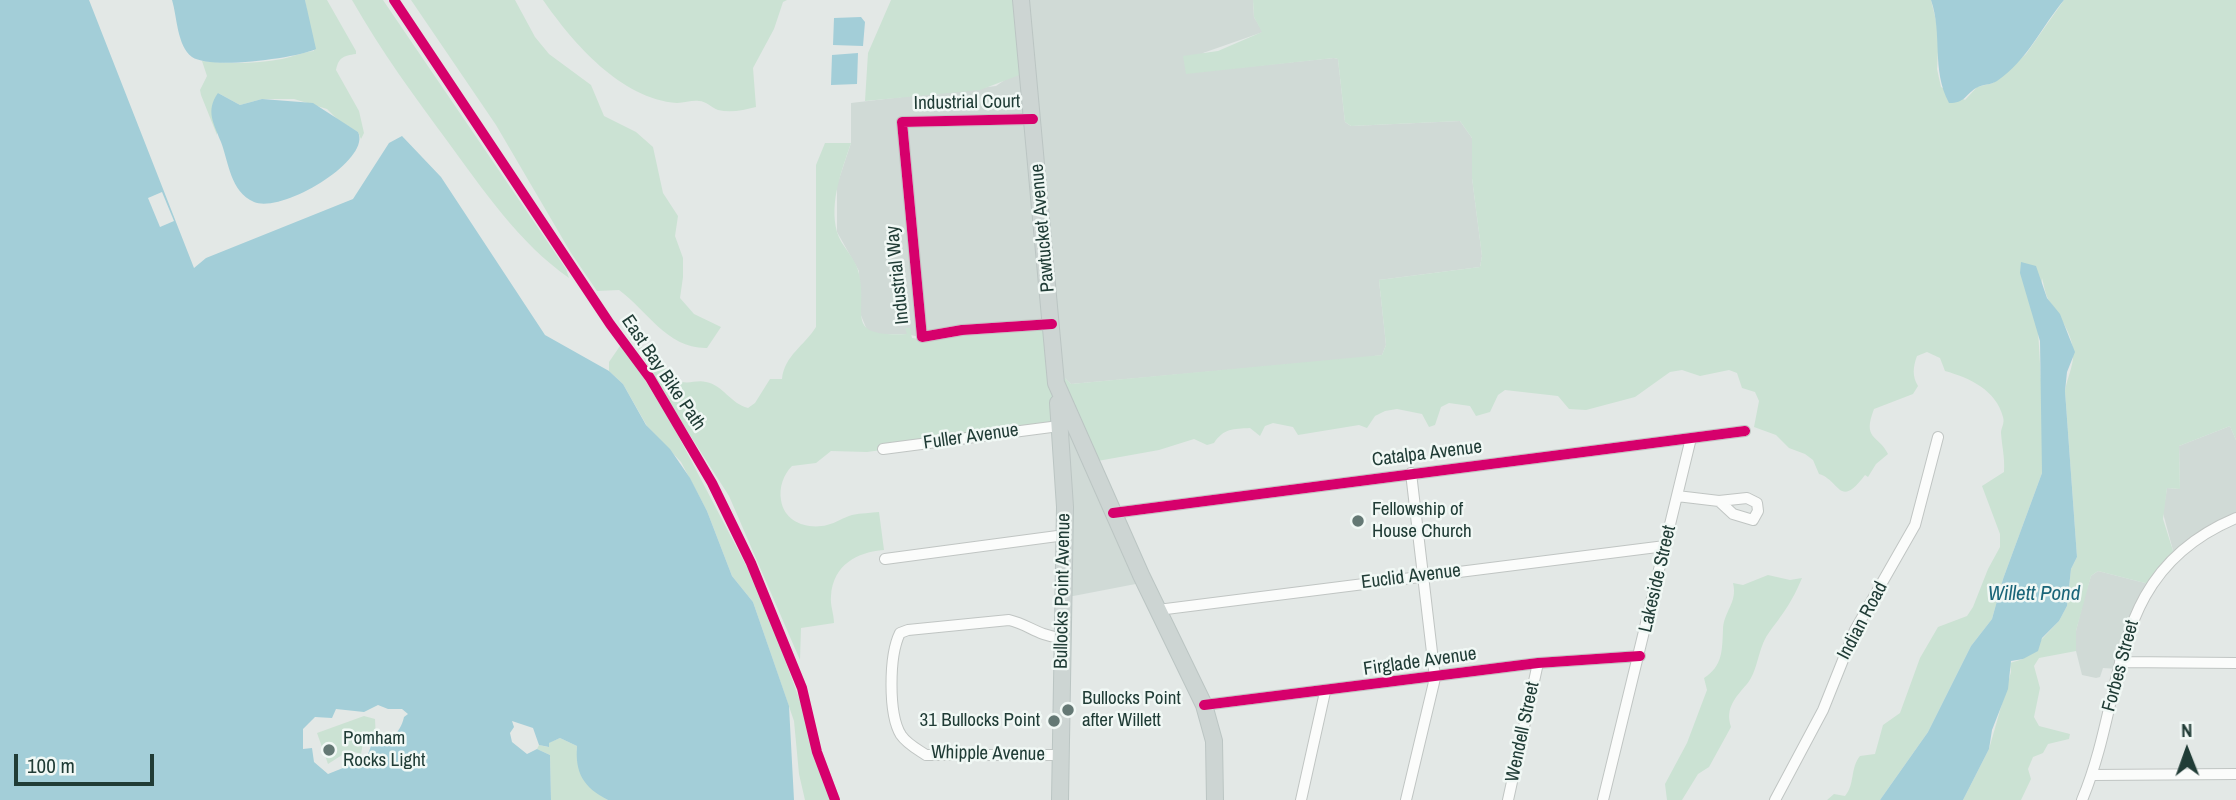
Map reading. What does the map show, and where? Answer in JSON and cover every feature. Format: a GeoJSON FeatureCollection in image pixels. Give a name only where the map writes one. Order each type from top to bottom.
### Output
{"type":"FeatureCollection","features":[{"type":"Feature","properties":{"kind":"main road","name":"Pawtucket Avenue"},"geometry":{"type":"LineString","coordinates":[[1021,0],[1056,383]]}},
{"type":"Feature","properties":{"kind":"main road","name":"Bullocks Point Avenue"},"geometry":{"type":"LineString","coordinates":[[1056,383],[1065,425],[1060,800]]}},
{"type":"Feature","properties":{"kind":"main road"},"geometry":{"type":"LineString","coordinates":[[1065,425],[1092,467],[1204,705],[1214,741],[1214,800]]}},
{"type":"Feature","properties":{"kind":"main road"},"geometry":{"type":"LineString","coordinates":[[1065,472],[1092,467]]}},
{"type":"Feature","properties":{"kind":"street","name":"Industrial Court"},"geometry":{"type":"LineString","coordinates":[[902,122],[1032,119]]}},
{"type":"Feature","properties":{"kind":"street","name":"Industrial Way"},"geometry":{"type":"LineString","coordinates":[[902,122],[922,337],[962,330],[1052,324]]}},
{"type":"Feature","properties":{"kind":"street","name":"Fuller Avenue"},"geometry":{"type":"LineString","coordinates":[[883,449],[1065,425]]}},
{"type":"Feature","properties":{"kind":"street","name":"Catalpa Avenue"},"geometry":{"type":"LineString","coordinates":[[1113,513],[1745,431]]}},
{"type":"Feature","properties":{"kind":"street","name":"Indian Road"},"geometry":{"type":"LineString","coordinates":[[1776,800],[1823,710],[1855,629],[1914,525],[1938,437]]}},
{"type":"Feature","properties":{"kind":"street","name":"Lakeside Street"},"geometry":{"type":"LineString","coordinates":[[1603,800],[1640,656],[1690,438]]}},
{"type":"Feature","properties":{"kind":"street"},"geometry":{"type":"LineString","coordinates":[[1406,800],[1435,678],[1411,473]]}},
{"type":"Feature","properties":{"kind":"street"},"geometry":{"type":"LineString","coordinates":[[1677,496],[1719,501]]}},
{"type":"Feature","properties":{"kind":"street","name":"Forbes Street"},"geometry":{"type":"LineString","coordinates":[[2082,800],[2092,775],[2130,624],[2152,580],[2199,538],[2236,518]]}},
{"type":"Feature","properties":{"kind":"street"},"geometry":{"type":"LineString","coordinates":[[885,559],[1065,535]]}},
{"type":"Feature","properties":{"kind":"street","name":"Euclid Avenue"},"geometry":{"type":"LineString","coordinates":[[1158,610],[1665,546]]}},
{"type":"Feature","properties":{"kind":"street","name":"Whipple Avenue"},"geometry":{"type":"LineString","coordinates":[[1060,755],[926,755],[910,745],[897,727],[893,718],[892,684],[895,642],[900,633],[908,630],[1009,620],[1036,633],[1061,638]]}},
{"type":"Feature","properties":{"kind":"street","name":"Firglade Avenue"},"geometry":{"type":"LineString","coordinates":[[1204,705],[1325,692],[1538,663],[1640,656]]}},
{"type":"Feature","properties":{"kind":"street"},"geometry":{"type":"LineString","coordinates":[[2120,662],[2236,663]]}},
{"type":"Feature","properties":{"kind":"street","name":"Wendell Street"},"geometry":{"type":"LineString","coordinates":[[1508,800],[1538,663]]}},
{"type":"Feature","properties":{"kind":"street"},"geometry":{"type":"LineString","coordinates":[[1301,800],[1325,692]]}},
{"type":"Feature","properties":{"kind":"street"},"geometry":{"type":"LineString","coordinates":[[2092,775],[2236,774]]}},
{"type":"Feature","properties":{"kind":"street","name":"Forbes Street"},"geometry":{"type":"LineString","coordinates":[[2091,800],[2092,775]]}},
{"type":"Feature","properties":{"kind":"shaded area"},"geometry":{"type":"Polygon","coordinates":[[[1021,0],[1253,0],[1254,17],[1263,32],[1203,53],[1186,73],[1334,58],[1338,59],[1345,122],[1351,126],[1460,121],[1472,138],[1472,178],[1482,256],[1480,267],[1379,280],[1386,345],[1382,355],[1360,358],[1071,384],[1057,371],[907,334],[873,334],[867,330],[860,313],[859,271],[837,232],[837,185],[851,143],[851,103],[996,86],[1012,75],[1022,74],[1021,0]]]}},
{"type":"Feature","properties":{"kind":"shaded area"},"geometry":{"type":"Polygon","coordinates":[[[1064,402],[1146,582],[1063,598],[1064,402]]]}},
{"type":"Feature","properties":{"kind":"shaded area"},"geometry":{"type":"Polygon","coordinates":[[[2230,426],[2236,440],[2236,519],[2174,554],[2163,513],[2167,488],[2180,489],[2179,446],[2230,426]]]}},
{"type":"Feature","properties":{"kind":"shaded area"},"geometry":{"type":"Polygon","coordinates":[[[2098,571],[2149,584],[2118,669],[2103,668],[2100,677],[2096,678],[2082,675],[2076,651],[2076,631],[2091,576],[2098,571]]]}},
{"type":"Feature","properties":{"kind":"green space"},"geometry":{"type":"Polygon","coordinates":[[[305,0],[327,0],[356,51],[356,54],[340,60],[336,70],[359,111],[364,133],[361,139],[358,132],[338,120],[327,109],[294,99],[262,99],[240,105],[218,93],[217,135],[201,95],[200,90],[207,76],[202,61],[262,62],[314,51],[305,0]]]}},
{"type":"Feature","properties":{"kind":"green space"},"geometry":{"type":"Polygon","coordinates":[[[352,0],[383,0],[566,269],[569,278],[518,233],[489,197],[398,73],[352,0]]]}},
{"type":"Feature","properties":{"kind":"green space"},"geometry":{"type":"Polygon","coordinates":[[[411,0],[515,0],[535,37],[549,54],[591,85],[604,116],[636,132],[653,147],[663,193],[678,216],[675,236],[683,258],[680,298],[694,314],[721,327],[707,348],[693,347],[669,335],[619,290],[597,291],[571,253],[496,125],[411,0]]]}},
{"type":"Feature","properties":{"kind":"green space"},"geometry":{"type":"Polygon","coordinates":[[[543,0],[787,0],[783,2],[774,29],[753,68],[756,107],[728,111],[718,110],[702,101],[677,103],[656,99],[618,80],[600,66],[569,34],[543,0]]]}},
{"type":"Feature","properties":{"kind":"green space"},"geometry":{"type":"Polygon","coordinates":[[[891,0],[1021,0],[1022,74],[980,90],[865,101],[868,53],[891,0]]]}},
{"type":"Feature","properties":{"kind":"green space"},"geometry":{"type":"Polygon","coordinates":[[[1253,0],[1931,0],[1939,33],[1937,69],[1941,87],[1965,100],[1977,87],[1993,83],[2026,54],[2064,0],[2236,0],[2236,440],[2230,426],[2179,446],[2180,489],[2167,488],[2163,519],[2174,554],[2149,584],[2098,571],[2091,576],[2076,631],[2076,651],[2039,658],[2034,666],[2040,688],[2034,717],[2039,726],[2070,734],[2069,739],[2048,744],[2043,753],[2033,757],[2028,769],[2031,779],[2021,800],[1963,800],[1989,749],[2011,672],[2010,663],[2023,659],[2059,621],[2067,606],[2071,569],[2077,557],[2065,391],[2073,353],[2070,338],[2048,299],[2042,278],[2038,330],[2044,431],[2042,473],[2003,579],[1992,619],[1971,646],[1928,732],[1880,800],[1827,800],[1834,794],[1845,796],[1860,756],[1875,754],[1883,725],[1900,713],[1920,658],[1938,627],[1967,616],[2000,547],[2000,534],[1982,486],[2004,472],[2001,433],[2003,419],[2000,408],[1981,386],[1945,371],[1940,358],[1927,352],[1917,356],[1914,375],[1918,386],[1913,394],[1874,409],[1871,432],[1888,454],[1876,464],[1868,477],[1865,475],[1845,492],[1819,474],[1813,460],[1805,454],[1789,448],[1776,435],[1754,427],[1759,401],[1755,392],[1742,388],[1737,373],[1729,370],[1700,376],[1682,370],[1670,372],[1635,397],[1586,410],[1569,409],[1558,396],[1505,390],[1498,395],[1490,412],[1476,416],[1470,406],[1449,403],[1441,407],[1435,425],[1429,427],[1422,414],[1397,409],[1375,416],[1367,428],[1359,425],[1298,435],[1293,427],[1273,423],[1265,426],[1260,436],[1250,428],[1234,429],[1207,445],[1194,439],[1159,450],[1092,462],[1061,420],[971,438],[867,452],[831,451],[816,463],[792,466],[781,486],[783,508],[798,523],[812,526],[830,524],[852,515],[879,512],[884,550],[856,557],[842,568],[836,576],[831,596],[834,623],[801,628],[800,660],[729,496],[656,382],[638,347],[655,354],[679,381],[712,384],[748,408],[755,403],[770,379],[782,379],[791,357],[816,327],[816,165],[825,143],[851,143],[838,186],[835,221],[839,237],[858,270],[862,319],[865,326],[886,334],[907,334],[905,328],[910,328],[912,338],[919,339],[1051,322],[1057,371],[1071,384],[1382,355],[1386,345],[1379,280],[1480,267],[1482,256],[1472,178],[1472,138],[1460,121],[1351,126],[1345,122],[1338,59],[1334,58],[1186,74],[1183,56],[1218,51],[1262,32],[1254,17],[1253,0]]]}},
{"type":"Feature","properties":{"kind":"green space"},"geometry":{"type":"Polygon","coordinates":[[[620,346],[624,346],[672,424],[761,594],[836,800],[805,800],[799,774],[794,721],[753,602],[732,576],[707,511],[681,462],[647,426],[623,384],[609,371],[609,362],[620,346]]]}},
{"type":"Feature","properties":{"kind":"green space"},"geometry":{"type":"Polygon","coordinates":[[[1768,575],[1790,580],[1802,578],[1791,601],[1765,640],[1751,679],[1732,704],[1729,714],[1731,727],[1709,767],[1698,774],[1682,800],[1667,800],[1665,784],[1687,743],[1707,690],[1704,678],[1715,668],[1720,657],[1724,624],[1734,596],[1733,583],[1743,585],[1768,575]]]}},
{"type":"Feature","properties":{"kind":"green space"},"geometry":{"type":"Polygon","coordinates":[[[364,716],[375,719],[376,740],[363,743],[361,754],[354,752],[342,755],[328,764],[317,733],[364,716]]]}},
{"type":"Feature","properties":{"kind":"green space"},"geometry":{"type":"Polygon","coordinates":[[[560,738],[577,746],[585,777],[608,800],[551,800],[550,755],[537,749],[539,745],[548,747],[548,743],[560,738]]]}},
{"type":"Feature","properties":{"kind":"water"},"geometry":{"type":"Polygon","coordinates":[[[0,0],[89,0],[194,268],[206,258],[353,199],[389,143],[402,136],[441,177],[545,335],[609,371],[623,384],[646,425],[670,449],[690,478],[707,511],[732,576],[753,602],[789,706],[794,800],[608,800],[592,790],[582,778],[577,764],[577,746],[560,738],[549,743],[549,747],[539,745],[533,728],[512,721],[512,742],[527,754],[537,749],[550,755],[551,800],[0,800],[0,0]],[[378,705],[364,712],[336,709],[332,718],[315,717],[303,729],[303,749],[312,748],[314,762],[328,774],[343,768],[350,760],[357,768],[364,765],[371,746],[392,736],[408,714],[402,709],[388,709],[378,705]]]}},
{"type":"Feature","properties":{"kind":"water"},"geometry":{"type":"Polygon","coordinates":[[[172,0],[305,0],[316,49],[291,56],[235,63],[202,61],[192,57],[183,46],[172,0]]]}},
{"type":"Feature","properties":{"kind":"water"},"geometry":{"type":"Polygon","coordinates":[[[1931,0],[2064,0],[2026,53],[2008,73],[1995,82],[1976,88],[1962,100],[1949,103],[1940,77],[1931,0]]]}},
{"type":"Feature","properties":{"kind":"water"},"geometry":{"type":"Polygon","coordinates":[[[861,17],[865,22],[863,46],[833,45],[834,18],[861,17]]]}},
{"type":"Feature","properties":{"kind":"water"},"geometry":{"type":"Polygon","coordinates":[[[858,53],[857,84],[831,85],[832,55],[858,53]]]}},
{"type":"Feature","properties":{"kind":"water"},"geometry":{"type":"Polygon","coordinates":[[[218,93],[240,105],[262,99],[313,103],[358,132],[359,144],[339,170],[303,193],[267,204],[254,202],[235,184],[214,123],[211,112],[218,93]]]}},
{"type":"Feature","properties":{"kind":"water","name":"Willett Pond"},"geometry":{"type":"Polygon","coordinates":[[[2021,262],[2036,266],[2047,298],[2060,314],[2075,352],[2067,372],[2065,391],[2077,557],[2071,569],[2067,606],[2059,621],[2042,638],[2038,651],[2023,659],[2011,661],[2008,689],[1992,730],[1989,749],[1963,800],[1880,800],[1928,732],[1971,646],[1992,619],[2003,579],[2042,473],[2040,341],[2020,273],[2021,262]]]}},
{"type":"Feature","properties":{"kind":"pier"},"geometry":{"type":"Polygon","coordinates":[[[162,192],[174,221],[160,227],[148,198],[162,192]]]}},
{"type":"Feature","properties":{"kind":"cycle path","name":"East Bay Bike Path"},"geometry":{"type":"LineString","coordinates":[[394,0],[610,324],[650,378],[712,483],[751,563],[802,688],[817,752],[835,800]]}},
{"type":"Feature","properties":{"kind":"cycle path"},"geometry":{"type":"LineString","coordinates":[[1033,119],[902,122],[922,337],[962,330],[1052,324]]}},
{"type":"Feature","properties":{"kind":"cycle path"},"geometry":{"type":"LineString","coordinates":[[1113,513],[1745,431]]}},
{"type":"Feature","properties":{"kind":"cycle path"},"geometry":{"type":"LineString","coordinates":[[1204,705],[1538,663],[1640,656]]}},
{"type":"Feature","properties":{"kind":"place","name":"Fellowship of House Church"},"geometry":{"type":"Point","coordinates":[1358,521]}},
{"type":"Feature","properties":{"kind":"place","name":"Bullocks Point after Willett"},"geometry":{"type":"Point","coordinates":[1068,710]}},
{"type":"Feature","properties":{"kind":"place","name":"31 Bullocks Point"},"geometry":{"type":"Point","coordinates":[1054,721]}},
{"type":"Feature","properties":{"kind":"place","name":"Pomham Rocks Light"},"geometry":{"type":"Point","coordinates":[329,750]}}]}
